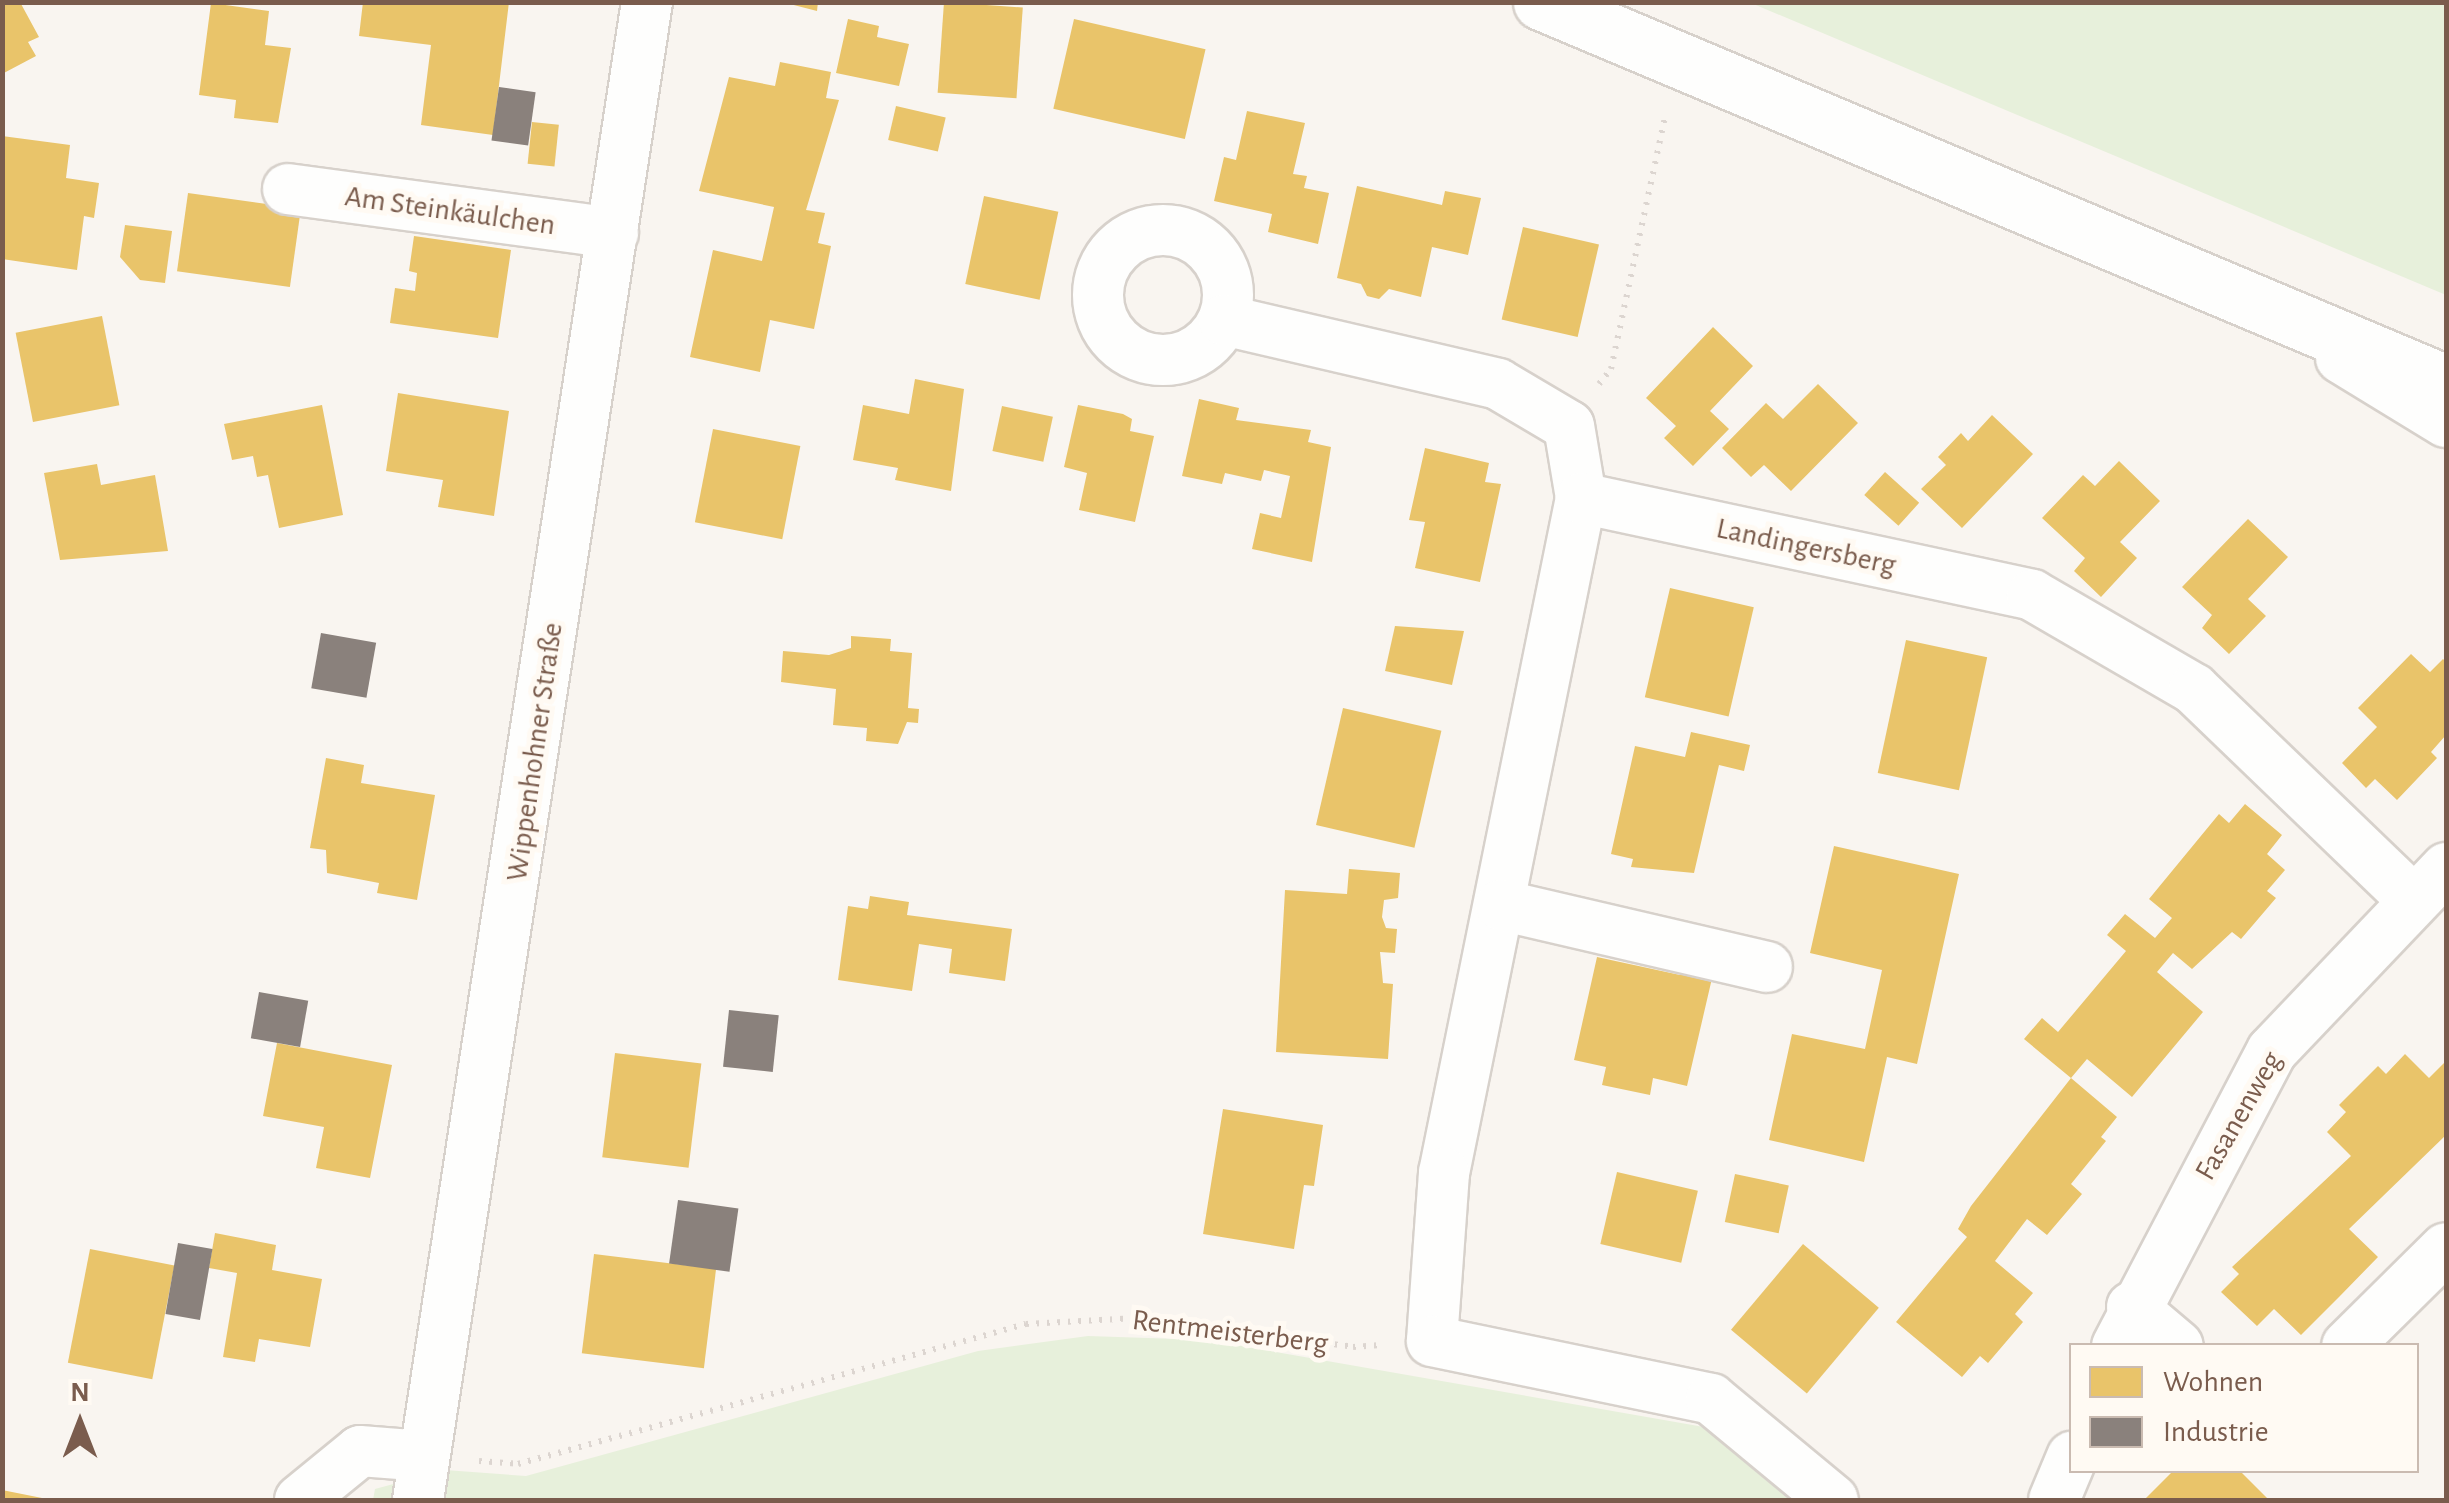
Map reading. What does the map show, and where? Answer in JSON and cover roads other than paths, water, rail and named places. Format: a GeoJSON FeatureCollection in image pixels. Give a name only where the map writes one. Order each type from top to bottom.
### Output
{"type":"FeatureCollection","features":[{"type":"Feature","properties":{"kind":"main road"},"geometry":{"type":"LineString","coordinates":[[1541,2],[2446,383]]}},
{"type":"Feature","properties":{"kind":"street","name":"Wippenhohner Straße"},"geometry":{"type":"LineString","coordinates":[[420,1478],[648,2]]}},
{"type":"Feature","properties":{"kind":"street","name":"Am Steinkäulchen"},"geometry":{"type":"LineString","coordinates":[[288,189],[613,233]]}},
{"type":"Feature","properties":{"kind":"street"},"geometry":{"type":"LineString","coordinates":[[2221,286],[2446,422]]}},
{"type":"Feature","properties":{"kind":"street"},"geometry":{"type":"LineString","coordinates":[[1224,320],[1498,384],[1568,426],[1580,498],[1444,1173],[1432,1342],[1711,1399],[1833,1500]]}},
{"type":"Feature","properties":{"kind":"street","name":"Landingersberg"},"geometry":{"type":"LineString","coordinates":[[1580,498],[2032,596]]}},
{"type":"Feature","properties":{"kind":"street","name":"Fasanenweg"},"geometry":{"type":"LineString","coordinates":[[2032,596],[2194,689],[2430,884],[2272,1051],[2125,1326],[2170,1343]]}},
{"type":"Feature","properties":{"kind":"street"},"geometry":{"type":"LineString","coordinates":[[1501,905],[1767,967]]}},
{"type":"Feature","properties":{"kind":"street"},"geometry":{"type":"LineString","coordinates":[[2350,1343],[2446,1248]]}},
{"type":"Feature","properties":{"kind":"street"},"geometry":{"type":"LineString","coordinates":[[300,1500],[360,1451],[420,1478]]}},
{"type":"Feature","properties":{"kind":"street"},"geometry":{"type":"LineString","coordinates":[[2054,1500],[2069,1464]]}}]}
